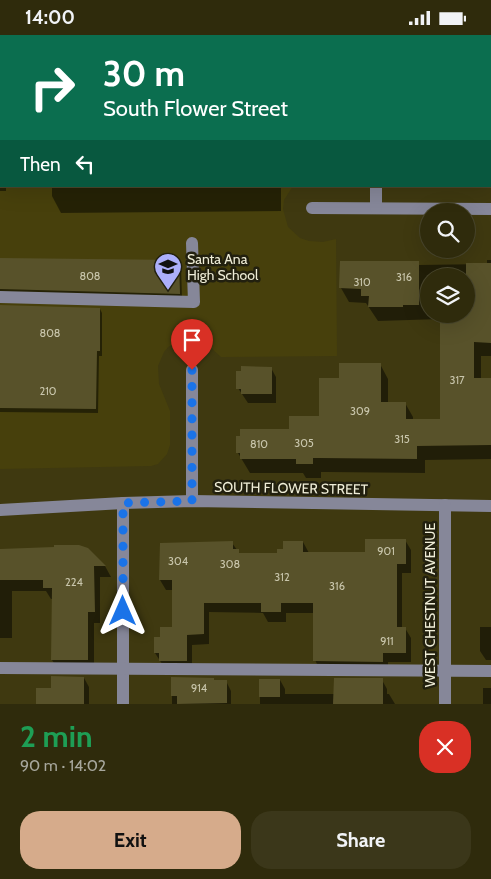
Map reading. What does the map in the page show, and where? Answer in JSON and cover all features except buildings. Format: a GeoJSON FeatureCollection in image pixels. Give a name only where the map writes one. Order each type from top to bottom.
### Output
{"type":"FeatureCollection","features":[{"type":"Feature","properties":{"kind":"street"},"geometry":{"type":"LineString","coordinates":[[376,187],[376,208]]}},
{"type":"Feature","properties":{"kind":"street"},"geometry":{"type":"LineString","coordinates":[[312,208],[491,209]]}},
{"type":"Feature","properties":{"kind":"street"},"geometry":{"type":"LineString","coordinates":[[0,297],[194,302],[192,243]]}},
{"type":"Feature","properties":{"kind":"street"},"geometry":{"type":"LineString","coordinates":[[192,370],[192,501]]}},
{"type":"Feature","properties":{"kind":"street","name":"SOUTH FLOWER STREET"},"geometry":{"type":"LineString","coordinates":[[0,510],[192,501],[491,506]]}},
{"type":"Feature","properties":{"kind":"street"},"geometry":{"type":"LineString","coordinates":[[123,503],[123,704]]}},
{"type":"Feature","properties":{"kind":"street","name":"WEST CHESTNUT AVENUE"},"geometry":{"type":"LineString","coordinates":[[445,505],[445,704]]}},
{"type":"Feature","properties":{"kind":"street"},"geometry":{"type":"LineString","coordinates":[[0,668],[491,671]]}},
{"type":"Feature","properties":{"kind":"shaded area","name":"Santa Ana High School"},"geometry":{"type":"Polygon","coordinates":[[[0,187],[292,187],[284,200],[283,209],[288,227],[300,238],[309,241],[323,242],[336,239],[337,356],[221,357],[208,345],[187,340],[178,342],[168,347],[158,366],[159,384],[170,411],[170,445],[167,454],[158,464],[151,466],[0,469],[0,187]]]}},
{"type":"Feature","properties":{"kind":"place","name":"Santa Ana High School"},"geometry":{"type":"Point","coordinates":[168,291]}},
{"type":"Feature","properties":{"kind":"route"},"geometry":{"type":"LineString","coordinates":[[123,611],[123,503],[192,501],[192,370]]}}]}
